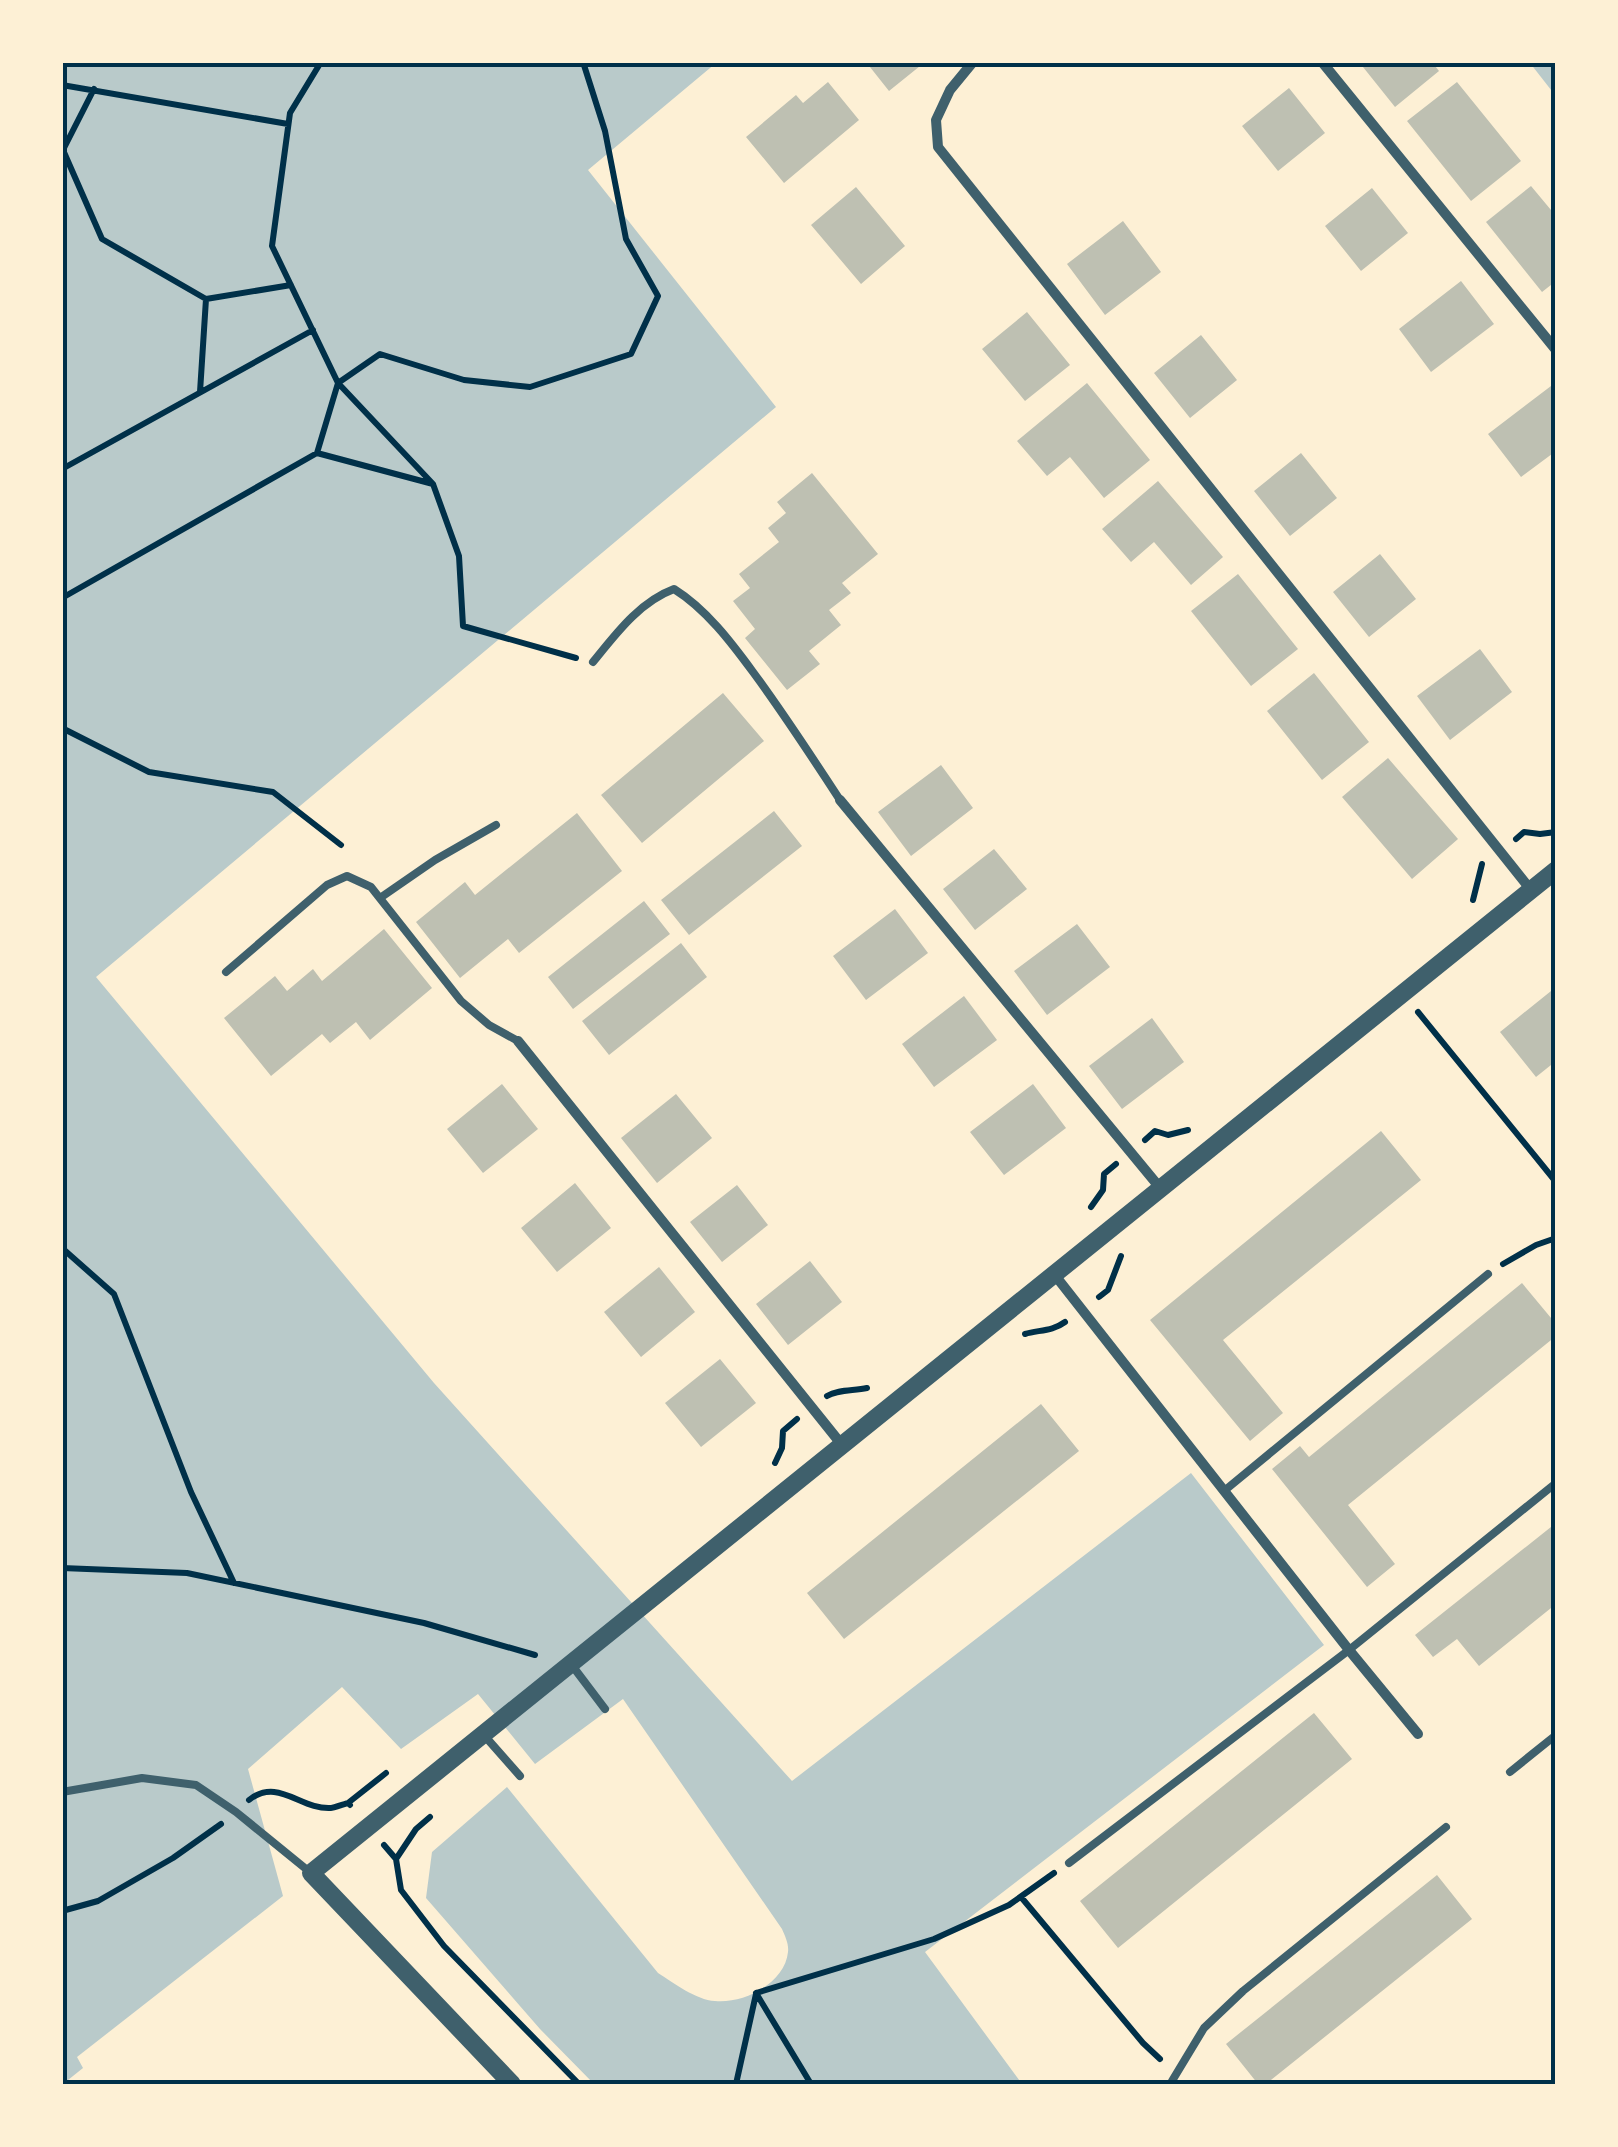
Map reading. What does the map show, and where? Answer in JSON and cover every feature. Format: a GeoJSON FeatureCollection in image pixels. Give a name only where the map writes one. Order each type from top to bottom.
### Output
{"type":"FeatureCollection","features":[{"type":"Feature","properties":{"kind":"street"},"geometry":{"type":"LineString","coordinates":[[973,62],[950,90],[936,120],[938,147],[1531,890]]}},
{"type":"Feature","properties":{"kind":"street"},"geometry":{"type":"LineString","coordinates":[[1322,62],[1556,350]]}},
{"type":"Feature","properties":{"kind":"street"},"geometry":{"type":"LineString","coordinates":[[840,800],[1160,1189]]}},
{"type":"Feature","properties":{"kind":"street"},"geometry":{"type":"LineString","coordinates":[[512,2084],[311,1873],[1556,870]]}},
{"type":"Feature","properties":{"kind":"street"},"geometry":{"type":"LineString","coordinates":[[518,1042],[842,1446]]}},
{"type":"Feature","properties":{"kind":"street"},"geometry":{"type":"LineString","coordinates":[[1054,1274],[1418,1734]]}},
{"type":"Feature","properties":{"kind":"lane"},"geometry":{"type":"LineString","coordinates":[[593,662],[621,627],[658,595],[674,589],[690,600],[734,646],[840,800]]}},
{"type":"Feature","properties":{"kind":"lane"},"geometry":{"type":"LineString","coordinates":[[380,898],[496,824]]}},
{"type":"Feature","properties":{"kind":"lane"},"geometry":{"type":"LineString","coordinates":[[226,972],[327,884],[348,876],[371,887],[461,1002],[518,1042]]}},
{"type":"Feature","properties":{"kind":"lane"},"geometry":{"type":"LineString","coordinates":[[1224,1491],[1488,1274]]}},
{"type":"Feature","properties":{"kind":"lane"},"geometry":{"type":"LineString","coordinates":[[1069,1863],[1348,1650],[1556,1483]]}},
{"type":"Feature","properties":{"kind":"lane"},"geometry":{"type":"LineString","coordinates":[[571,1664],[605,1709]]}},
{"type":"Feature","properties":{"kind":"lane"},"geometry":{"type":"LineString","coordinates":[[483,1734],[520,1776]]}},
{"type":"Feature","properties":{"kind":"lane"},"geometry":{"type":"LineString","coordinates":[[1510,1772],[1556,1735]]}},
{"type":"Feature","properties":{"kind":"lane"},"geometry":{"type":"LineString","coordinates":[[62,1792],[142,1778],[196,1785],[311,1873]]}},
{"type":"Feature","properties":{"kind":"lane"},"geometry":{"type":"LineString","coordinates":[[1174,2077],[1204,2028],[1243,1991],[1446,1827]]}},
{"type":"Feature","properties":{"kind":"path"},"geometry":{"type":"LineString","coordinates":[[320,62],[290,112],[272,246],[338,383],[433,484],[459,556],[463,626],[593,662]]}},
{"type":"Feature","properties":{"kind":"path"},"geometry":{"type":"LineString","coordinates":[[62,598],[318,453],[338,383],[380,354],[464,380],[530,387],[631,354],[658,296],[626,239],[605,131],[583,62]]}},
{"type":"Feature","properties":{"kind":"path"},"geometry":{"type":"LineString","coordinates":[[62,85],[288,124]]}},
{"type":"Feature","properties":{"kind":"path"},"geometry":{"type":"LineString","coordinates":[[94,89],[63,150],[102,239],[206,299],[291,285]]}},
{"type":"Feature","properties":{"kind":"path"},"geometry":{"type":"LineString","coordinates":[[200,393],[206,299]]}},
{"type":"Feature","properties":{"kind":"path"},"geometry":{"type":"LineString","coordinates":[[62,470],[313,330]]}},
{"type":"Feature","properties":{"kind":"path"},"geometry":{"type":"LineString","coordinates":[[318,453],[433,484]]}},
{"type":"Feature","properties":{"kind":"path"},"geometry":{"type":"LineString","coordinates":[[62,728],[149,772],[272,792],[341,845]]}},
{"type":"Feature","properties":{"kind":"path"},"geometry":{"type":"LineString","coordinates":[[1473,902],[1480,865],[1524,832],[1556,832]]}},
{"type":"Feature","properties":{"kind":"path"},"geometry":{"type":"LineString","coordinates":[[1403,993],[1556,1182]]}},
{"type":"Feature","properties":{"kind":"path"},"geometry":{"type":"LineString","coordinates":[[1078,1218],[1103,1190],[1104,1174],[1155,1131],[1168,1135],[1188,1130]]}},
{"type":"Feature","properties":{"kind":"path"},"geometry":{"type":"LineString","coordinates":[[1488,1274],[1536,1245],[1556,1238]]}},
{"type":"Feature","properties":{"kind":"path"},"geometry":{"type":"LineString","coordinates":[[62,1248],[114,1294],[191,1492],[234,1583]]}},
{"type":"Feature","properties":{"kind":"path"},"geometry":{"type":"LineString","coordinates":[[772,1468],[782,1448],[783,1431],[810,1408],[835,1391],[868,1388]]}},
{"type":"Feature","properties":{"kind":"path"},"geometry":{"type":"LineString","coordinates":[[62,1568],[187,1573],[424,1623],[535,1655],[520,1668]]}},
{"type":"Feature","properties":{"kind":"path"},"geometry":{"type":"LineString","coordinates":[[348,1803],[395,1766]]}},
{"type":"Feature","properties":{"kind":"path"},"geometry":{"type":"LineString","coordinates":[[756,1992],[934,1940],[1009,1905],[1069,1863]]}},
{"type":"Feature","properties":{"kind":"path"},"geometry":{"type":"LineString","coordinates":[[1021,1897],[1174,2077]]}},
{"type":"Feature","properties":{"kind":"path"},"geometry":{"type":"LineString","coordinates":[[736,2084],[756,1992]]}},
{"type":"Feature","properties":{"kind":"path"},"geometry":{"type":"LineString","coordinates":[[756,1992],[811,2084]]}},
{"type":"Feature","properties":{"kind":"shaded area"},"geometry":{"type":"Polygon","coordinates":[[[62,63],[716,63],[588,170],[776,407],[96,977],[434,1383],[792,1781],[1191,1473],[1324,1645],[925,1952],[1022,2084],[594,2084],[540,2029],[426,1898],[432,1852],[507,1787],[658,1973],[693,1994],[726,2001],[750,1995],[771,1982],[788,1952],[782,1929],[623,1699],[535,1764],[478,1694],[401,1749],[342,1687],[248,1769],[283,1896],[77,2057],[83,2068],[63,2084],[62,63]]]}},
{"type":"Feature","properties":{"kind":"shaded area"},"geometry":{"type":"Polygon","coordinates":[[[1530,63],[1555,63],[1555,95],[1530,63]]]}},
{"type":"Feature","properties":{"kind":"building"},"geometry":{"type":"Polygon","coordinates":[[[866,62],[925,62],[889,91],[866,62]]]}},
{"type":"Feature","properties":{"kind":"building"},"geometry":{"type":"Polygon","coordinates":[[[1359,62],[1432,62],[1439,71],[1395,107],[1359,62]]]}},
{"type":"Feature","properties":{"kind":"building"},"geometry":{"type":"Polygon","coordinates":[[[828,82],[859,120],[784,183],[746,137],[796,95],[803,103],[828,82]]]}},
{"type":"Feature","properties":{"kind":"building"},"geometry":{"type":"Polygon","coordinates":[[[1457,82],[1521,161],[1471,201],[1407,121],[1457,82]]]}},
{"type":"Feature","properties":{"kind":"building"},"geometry":{"type":"Polygon","coordinates":[[[1289,88],[1325,133],[1278,171],[1242,126],[1289,88]]]}},
{"type":"Feature","properties":{"kind":"building"},"geometry":{"type":"Polygon","coordinates":[[[1531,186],[1556,216],[1556,281],[1542,292],[1486,222],[1531,186]]]}},
{"type":"Feature","properties":{"kind":"building"},"geometry":{"type":"Polygon","coordinates":[[[856,187],[905,246],[861,284],[811,225],[856,187]]]}},
{"type":"Feature","properties":{"kind":"building"},"geometry":{"type":"Polygon","coordinates":[[[1372,188],[1408,233],[1361,271],[1325,226],[1372,188]]]}},
{"type":"Feature","properties":{"kind":"building"},"geometry":{"type":"Polygon","coordinates":[[[1123,221],[1161,272],[1105,315],[1067,264],[1123,221]]]}},
{"type":"Feature","properties":{"kind":"building"},"geometry":{"type":"Polygon","coordinates":[[[1461,281],[1494,324],[1431,372],[1399,329],[1461,281]]]}},
{"type":"Feature","properties":{"kind":"building"},"geometry":{"type":"Polygon","coordinates":[[[1027,312],[1070,365],[1025,401],[982,349],[1027,312]]]}},
{"type":"Feature","properties":{"kind":"building"},"geometry":{"type":"Polygon","coordinates":[[[1201,335],[1237,380],[1190,418],[1154,373],[1201,335]]]}},
{"type":"Feature","properties":{"kind":"building"},"geometry":{"type":"Polygon","coordinates":[[[1087,383],[1150,460],[1104,498],[1070,457],[1047,476],[1017,441],[1087,383]]]}},
{"type":"Feature","properties":{"kind":"building"},"geometry":{"type":"Polygon","coordinates":[[[1551,386],[1556,392],[1556,451],[1521,477],[1488,434],[1551,386]]]}},
{"type":"Feature","properties":{"kind":"building"},"geometry":{"type":"Polygon","coordinates":[[[1301,453],[1337,498],[1290,536],[1254,491],[1301,453]]]}},
{"type":"Feature","properties":{"kind":"building"},"geometry":{"type":"Polygon","coordinates":[[[812,473],[878,554],[842,583],[851,593],[829,610],[841,625],[809,651],[820,664],[787,690],[745,638],[755,629],[733,601],[750,588],[739,574],[779,542],[768,528],[786,513],[777,502],[812,473]]]}},
{"type":"Feature","properties":{"kind":"building"},"geometry":{"type":"Polygon","coordinates":[[[1158,481],[1223,557],[1191,585],[1154,542],[1131,562],[1102,529],[1158,481]]]}},
{"type":"Feature","properties":{"kind":"building"},"geometry":{"type":"Polygon","coordinates":[[[1380,554],[1416,599],[1369,637],[1333,592],[1380,554]]]}},
{"type":"Feature","properties":{"kind":"building"},"geometry":{"type":"Polygon","coordinates":[[[1238,574],[1298,649],[1251,686],[1191,611],[1238,574]]]}},
{"type":"Feature","properties":{"kind":"building"},"geometry":{"type":"Polygon","coordinates":[[[1480,649],[1512,692],[1450,740],[1417,696],[1480,649]]]}},
{"type":"Feature","properties":{"kind":"building"},"geometry":{"type":"Polygon","coordinates":[[[1314,673],[1369,742],[1322,780],[1267,711],[1314,673]]]}},
{"type":"Feature","properties":{"kind":"building"},"geometry":{"type":"Polygon","coordinates":[[[723,693],[764,741],[642,843],[601,795],[723,693]]]}},
{"type":"Feature","properties":{"kind":"building"},"geometry":{"type":"Polygon","coordinates":[[[1388,758],[1458,839],[1412,879],[1342,797],[1388,758]]]}},
{"type":"Feature","properties":{"kind":"building"},"geometry":{"type":"Polygon","coordinates":[[[941,765],[973,808],[911,856],[878,812],[941,765]]]}},
{"type":"Feature","properties":{"kind":"building"},"geometry":{"type":"Polygon","coordinates":[[[774,811],[802,846],[689,935],[661,900],[774,811]]]}},
{"type":"Feature","properties":{"kind":"building"},"geometry":{"type":"Polygon","coordinates":[[[577,813],[622,871],[519,953],[508,939],[460,978],[416,922],[465,882],[475,895],[577,813]]]}},
{"type":"Feature","properties":{"kind":"building"},"geometry":{"type":"Polygon","coordinates":[[[994,849],[1027,889],[975,930],[943,889],[994,849]]]}},
{"type":"Feature","properties":{"kind":"building"},"geometry":{"type":"Polygon","coordinates":[[[644,901],[670,934],[573,1009],[548,977],[644,901]]]}},
{"type":"Feature","properties":{"kind":"building"},"geometry":{"type":"Polygon","coordinates":[[[895,909],[928,953],[866,1000],[833,956],[895,909]]]}},
{"type":"Feature","properties":{"kind":"building"},"geometry":{"type":"Polygon","coordinates":[[[1077,924],[1110,967],[1047,1015],[1014,971],[1077,924]]]}},
{"type":"Feature","properties":{"kind":"building"},"geometry":{"type":"Polygon","coordinates":[[[384,929],[432,988],[370,1040],[356,1022],[330,1043],[322,1034],[271,1076],[224,1018],[275,976],[287,991],[313,969],[322,981],[384,929]]]}},
{"type":"Feature","properties":{"kind":"building"},"geometry":{"type":"Polygon","coordinates":[[[681,943],[707,977],[609,1055],[582,1021],[681,943]]]}},
{"type":"Feature","properties":{"kind":"building"},"geometry":{"type":"Polygon","coordinates":[[[1556,987],[1556,1061],[1536,1077],[1500,1032],[1556,987]]]}},
{"type":"Feature","properties":{"kind":"building"},"geometry":{"type":"Polygon","coordinates":[[[964,996],[997,1040],[934,1087],[902,1044],[964,996]]]}},
{"type":"Feature","properties":{"kind":"building"},"geometry":{"type":"Polygon","coordinates":[[[1152,1018],[1184,1062],[1122,1109],[1089,1066],[1152,1018]]]}},
{"type":"Feature","properties":{"kind":"building"},"geometry":{"type":"Polygon","coordinates":[[[502,1084],[538,1129],[483,1173],[447,1129],[502,1084]]]}},
{"type":"Feature","properties":{"kind":"building"},"geometry":{"type":"Polygon","coordinates":[[[1033,1084],[1066,1128],[1004,1175],[970,1132],[1033,1084]]]}},
{"type":"Feature","properties":{"kind":"building"},"geometry":{"type":"Polygon","coordinates":[[[676,1094],[712,1138],[657,1183],[621,1138],[676,1094]]]}},
{"type":"Feature","properties":{"kind":"building"},"geometry":{"type":"Polygon","coordinates":[[[1381,1131],[1421,1180],[1223,1340],[1283,1413],[1250,1441],[1150,1320],[1381,1131]]]}},
{"type":"Feature","properties":{"kind":"building"},"geometry":{"type":"Polygon","coordinates":[[[575,1183],[611,1228],[557,1272],[521,1228],[575,1183]]]}},
{"type":"Feature","properties":{"kind":"building"},"geometry":{"type":"Polygon","coordinates":[[[737,1185],[768,1225],[722,1262],[690,1222],[737,1185]]]}},
{"type":"Feature","properties":{"kind":"building"},"geometry":{"type":"Polygon","coordinates":[[[810,1261],[842,1302],[788,1345],[756,1304],[810,1261]]]}},
{"type":"Feature","properties":{"kind":"building"},"geometry":{"type":"Polygon","coordinates":[[[659,1267],[695,1312],[641,1357],[604,1312],[659,1267]]]}},
{"type":"Feature","properties":{"kind":"building"},"geometry":{"type":"Polygon","coordinates":[[[1522,1283],[1556,1324],[1556,1336],[1348,1505],[1395,1564],[1367,1587],[1272,1469],[1300,1446],[1309,1457],[1522,1283]]]}},
{"type":"Feature","properties":{"kind":"building"},"geometry":{"type":"Polygon","coordinates":[[[720,1359],[756,1403],[701,1447],[665,1403],[720,1359]]]}},
{"type":"Feature","properties":{"kind":"building"},"geometry":{"type":"Polygon","coordinates":[[[1041,1404],[1079,1451],[844,1639],[807,1593],[1041,1404]]]}},
{"type":"Feature","properties":{"kind":"building"},"geometry":{"type":"Polygon","coordinates":[[[1556,1523],[1556,1604],[1479,1666],[1457,1639],[1433,1657],[1415,1635],[1556,1523]]]}},
{"type":"Feature","properties":{"kind":"building"},"geometry":{"type":"Polygon","coordinates":[[[1314,1713],[1352,1759],[1118,1948],[1080,1901],[1314,1713]]]}},
{"type":"Feature","properties":{"kind":"building"},"geometry":{"type":"Polygon","coordinates":[[[1437,1875],[1472,1919],[1266,2084],[1258,2084],[1226,2044],[1437,1875]]]}}]}
